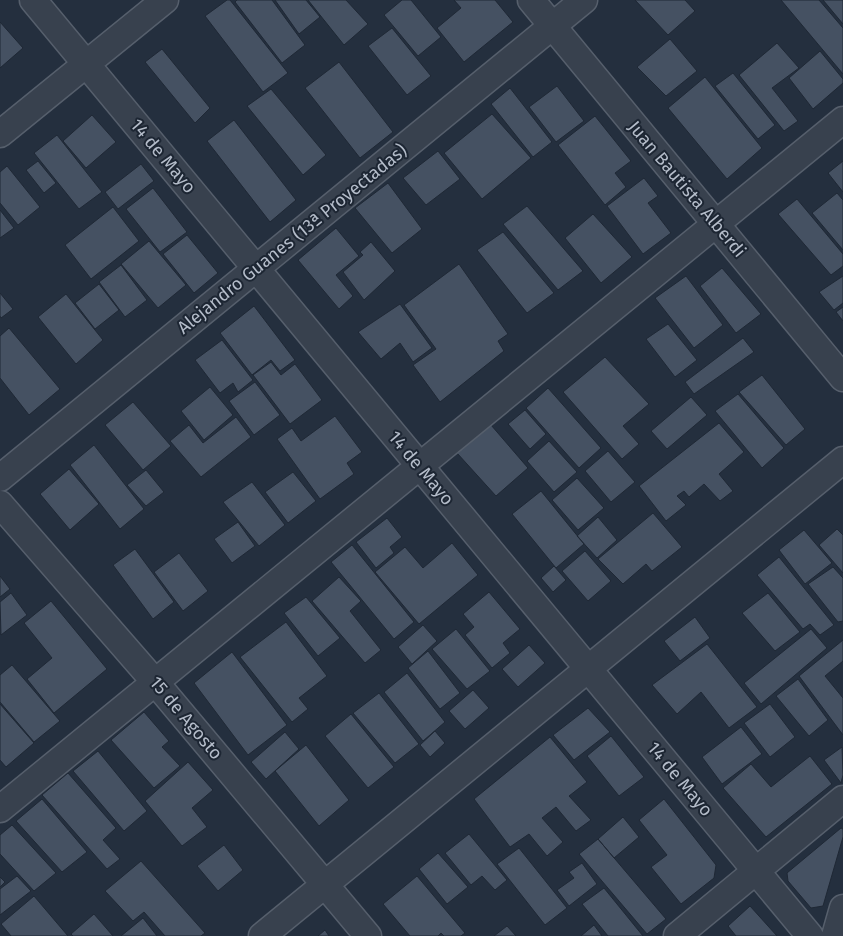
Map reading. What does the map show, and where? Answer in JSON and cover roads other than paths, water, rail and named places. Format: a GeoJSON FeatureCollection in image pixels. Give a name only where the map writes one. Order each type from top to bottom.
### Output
{"type":"FeatureCollection","features":[{"type":"Feature","properties":{"kind":"street","name":"14 de Mayo"},"geometry":{"type":"LineString","coordinates":[[33,0],[810,936]]}},
{"type":"Feature","properties":{"kind":"street"},"geometry":{"type":"LineString","coordinates":[[0,134],[165,0]]}},
{"type":"Feature","properties":{"kind":"street","name":"Juan Bautista Alberdi"},"geometry":{"type":"LineString","coordinates":[[531,0],[843,378]]}},
{"type":"Feature","properties":{"kind":"street","name":"Alejandro Guanes (13ª Proyectadas)"},"geometry":{"type":"LineString","coordinates":[[0,478],[584,0]]}},
{"type":"Feature","properties":{"kind":"street"},"geometry":{"type":"LineString","coordinates":[[0,809],[843,120]]}},
{"type":"Feature","properties":{"kind":"street"},"geometry":{"type":"LineString","coordinates":[[262,936],[843,460]]}},
{"type":"Feature","properties":{"kind":"street","name":"15 de Agosto"},"geometry":{"type":"LineString","coordinates":[[0,504],[155,682],[368,936]]}},
{"type":"Feature","properties":{"kind":"street"},"geometry":{"type":"LineString","coordinates":[[676,936],[843,799]]}},
{"type":"Feature","properties":{"kind":"street"},"geometry":{"type":"LineString","coordinates":[[835,936],[843,908]]}}]}
